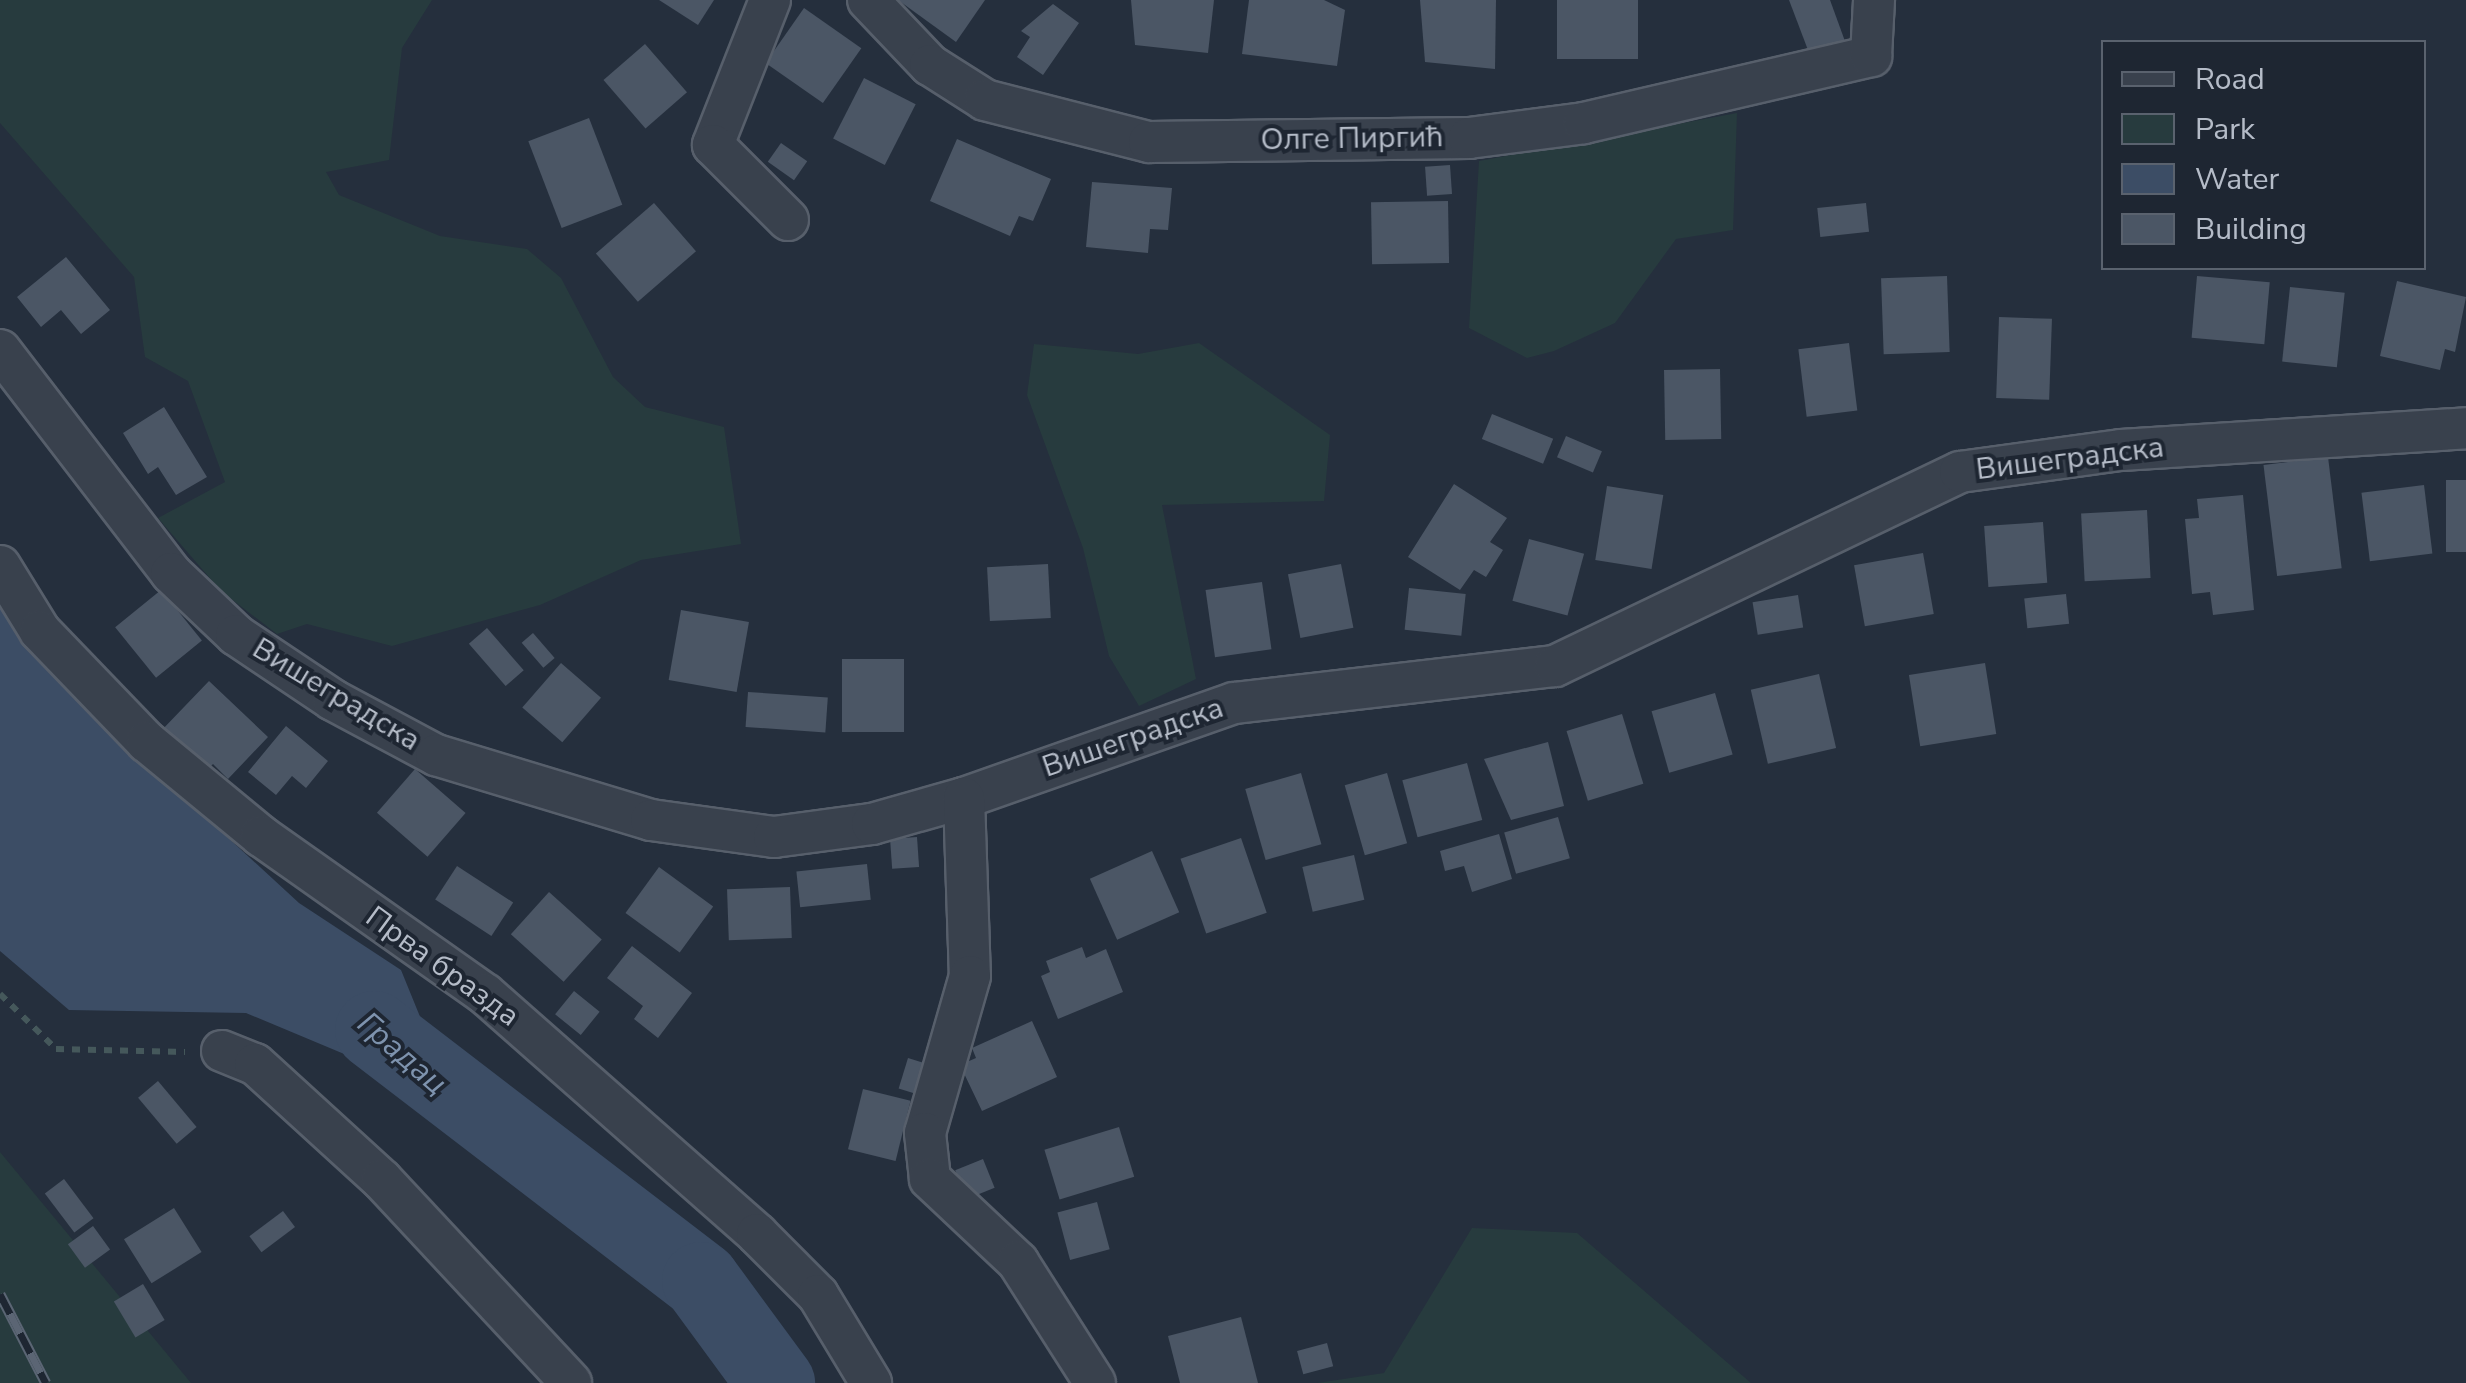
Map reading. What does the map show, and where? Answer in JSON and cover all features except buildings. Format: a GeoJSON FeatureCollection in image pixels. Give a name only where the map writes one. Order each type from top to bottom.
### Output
{"type":"FeatureCollection","features":[{"type":"Feature","properties":{"kind":"street"},"geometry":{"type":"LineString","coordinates":[[770,0],[712,144],[788,220]]}},
{"type":"Feature","properties":{"kind":"street","name":"Олге Пиргић"},"geometry":{"type":"LineString","coordinates":[[868,0],[930,64],[985,100],[1149,142],[1488,136],[1584,123],[1871,56],[1874,0]]}},
{"type":"Feature","properties":{"kind":"street","name":"Вишеградска"},"geometry":{"type":"LineString","coordinates":[[0,350],[104,497],[236,635],[436,754],[651,820],[774,837],[872,824],[964,798],[1234,703],[1555,666],[1960,472],[2121,450],[2466,428]]}},
{"type":"Feature","properties":{"kind":"street","name":"Прва бразда"},"geometry":{"type":"LineString","coordinates":[[0,566],[40,630],[147,742],[261,836],[485,994],[757,1234],[818,1295],[870,1383]]}},
{"type":"Feature","properties":{"kind":"street"},"geometry":{"type":"LineString","coordinates":[[964,798],[970,976],[925,1133],[930,1179],[1018,1262],[1094,1383]]}},
{"type":"Feature","properties":{"kind":"street"},"geometry":{"type":"LineString","coordinates":[[222,1051],[255,1064],[382,1180],[571,1383]]}},
{"type":"Feature","properties":{"kind":"path"},"geometry":{"type":"LineString","coordinates":[[0,994],[56,1049],[222,1051]]}},
{"type":"Feature","properties":{"kind":"green space"},"geometry":{"type":"Polygon","coordinates":[[[0,0],[432,0],[402,48],[389,160],[326,172],[339,195],[440,236],[527,249],[561,278],[613,377],[645,407],[724,427],[741,544],[641,560],[540,605],[392,646],[307,624],[277,634],[221,591],[158,518],[225,482],[188,381],[145,357],[134,277],[0,123],[0,0]]]}},
{"type":"Feature","properties":{"kind":"green space"},"geometry":{"type":"Polygon","coordinates":[[[1737,113],[1733,230],[1676,239],[1615,323],[1554,351],[1527,358],[1469,328],[1479,161],[1737,113]]]}},
{"type":"Feature","properties":{"kind":"green space"},"geometry":{"type":"Polygon","coordinates":[[[1199,343],[1330,435],[1324,501],[1162,505],[1196,679],[1139,706],[1109,656],[1083,548],[1027,395],[1034,344],[1138,354],[1199,343]]]}},
{"type":"Feature","properties":{"kind":"green space"},"geometry":{"type":"Polygon","coordinates":[[[0,1152],[191,1383],[0,1383],[0,1152]]]}},
{"type":"Feature","properties":{"kind":"green space"},"geometry":{"type":"Polygon","coordinates":[[[1472,1228],[1577,1233],[1751,1383],[1317,1383],[1384,1373],[1472,1228]]]}},
{"type":"Feature","properties":{"kind":"water"},"geometry":{"type":"Polygon","coordinates":[[[0,607],[97,717],[299,903],[401,970],[454,1100],[246,1013],[69,1010],[0,951],[0,607]]]}},
{"type":"Feature","properties":{"kind":"waterway","name":"Градац"},"geometry":{"type":"LineString","coordinates":[[374,1030],[701,1281],[776,1383]]}},
{"type":"Feature","properties":{"kind":"railway"},"geometry":{"type":"LineString","coordinates":[[0,1294],[46,1383]]}}]}
